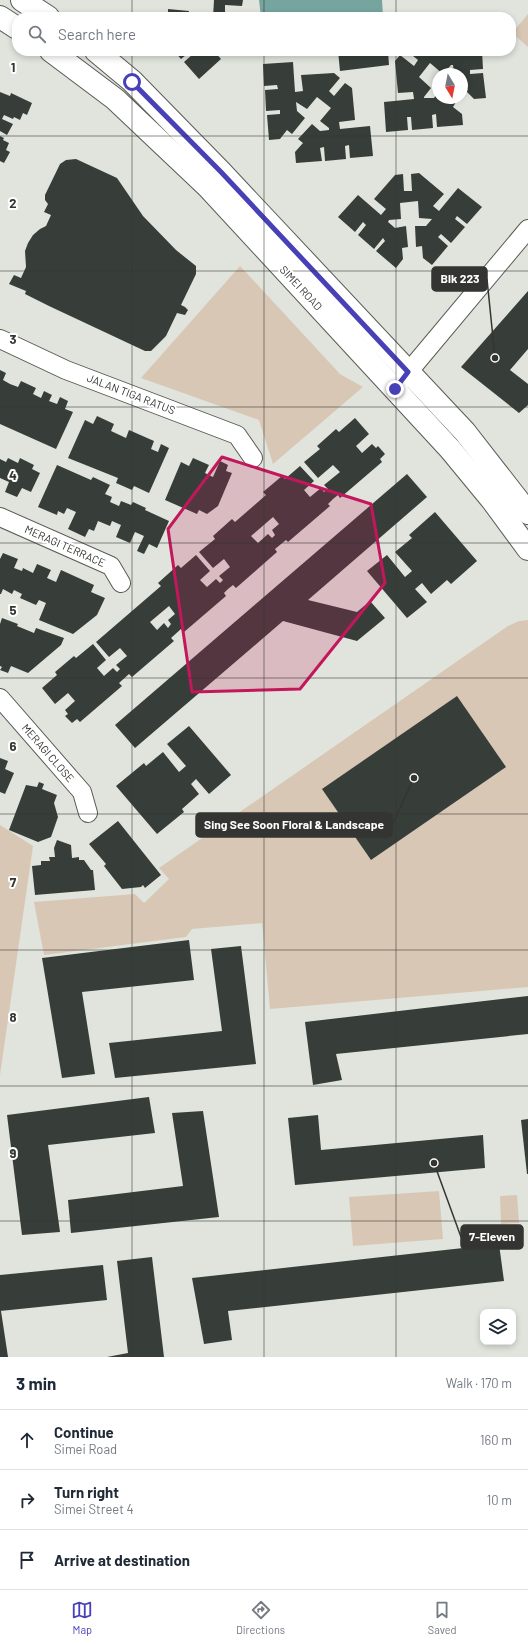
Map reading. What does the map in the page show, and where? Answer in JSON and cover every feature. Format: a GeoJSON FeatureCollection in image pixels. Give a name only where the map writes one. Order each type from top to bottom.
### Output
{"type":"FeatureCollection","features":[{"type":"Feature","properties":{"kind":"main road"},"geometry":{"type":"LineString","coordinates":[[22,0],[40,12]]}},
{"type":"Feature","properties":{"kind":"main road"},"geometry":{"type":"LineString","coordinates":[[0,17],[12,25]]}},
{"type":"Feature","properties":{"kind":"main road","name":"SIMEI ROAD"},"geometry":{"type":"LineString","coordinates":[[58,56],[115,99],[208,187],[450,449],[492,500],[528,549]]}},
{"type":"Feature","properties":{"kind":"main road","name":"SIMEI ROAD"},"geometry":{"type":"LineString","coordinates":[[102,56],[132,82],[182,132],[465,432],[528,513]]}},
{"type":"Feature","properties":{"kind":"street"},"geometry":{"type":"LineString","coordinates":[[395,389],[528,229]]}},
{"type":"Feature","properties":{"kind":"street","name":"JALAN TIGA RATUS"},"geometry":{"type":"LineString","coordinates":[[0,339],[66,370],[238,435],[253,458]]}},
{"type":"Feature","properties":{"kind":"street","name":"MERAGI TERRACE"},"geometry":{"type":"LineString","coordinates":[[0,517],[111,566],[121,583]]}},
{"type":"Feature","properties":{"kind":"street","name":"MERAGI CLOSE"},"geometry":{"type":"LineString","coordinates":[[0,698],[82,792],[88,813]]}},
{"type":"Feature","properties":{"kind":"highlighted area"},"geometry":{"type":"Polygon","coordinates":[[[222,457],[371,504],[385,583],[300,689],[192,692],[168,529],[222,457]]]}},
{"type":"Feature","properties":{"kind":"shaded area"},"geometry":{"type":"Polygon","coordinates":[[[528,14],[528,47],[516,36],[516,28],[528,14]]]}},
{"type":"Feature","properties":{"kind":"shaded area"},"geometry":{"type":"Polygon","coordinates":[[[240,266],[340,374],[363,387],[273,464],[259,420],[141,378],[240,266]]]}},
{"type":"Feature","properties":{"kind":"shaded area"},"geometry":{"type":"Polygon","coordinates":[[[528,620],[528,987],[270,1009],[262,923],[192,929],[186,937],[44,955],[34,902],[135,894],[144,903],[169,879],[159,868],[508,626],[519,621],[528,620]]]}},
{"type":"Feature","properties":{"kind":"shaded area"},"geometry":{"type":"Polygon","coordinates":[[[0,825],[33,846],[0,1075],[0,825]]]}},
{"type":"Feature","properties":{"kind":"shaded area"},"geometry":{"type":"Polygon","coordinates":[[[439,1191],[443,1239],[353,1246],[349,1197],[439,1191]]]}},
{"type":"Feature","properties":{"kind":"shaded area"},"geometry":{"type":"Polygon","coordinates":[[[517,1195],[519,1223],[501,1224],[500,1196],[517,1195]]]}},
{"type":"Feature","properties":{"kind":"water"},"geometry":{"type":"Polygon","coordinates":[[[259,0],[382,0],[383,12],[260,12],[259,0]]]}},
{"type":"Feature","properties":{"kind":"building"},"geometry":{"type":"Polygon","coordinates":[[[214,0],[243,0],[242,6],[225,5],[225,12],[213,12],[214,0]]]}},
{"type":"Feature","properties":{"kind":"building"},"geometry":{"type":"Polygon","coordinates":[[[168,9],[189,11],[189,12],[168,12],[168,9]]]}},
{"type":"Feature","properties":{"kind":"building"},"geometry":{"type":"Polygon","coordinates":[[[191,56],[218,56],[221,59],[199,79],[184,62],[191,56]]]}},
{"type":"Feature","properties":{"kind":"building"},"geometry":{"type":"Polygon","coordinates":[[[338,56],[388,56],[389,65],[340,71],[338,56]]]}},
{"type":"Feature","properties":{"kind":"building"},"geometry":{"type":"Polygon","coordinates":[[[399,56],[401,56],[414,66],[418,60],[413,56],[482,56],[483,69],[470,70],[470,74],[483,73],[486,98],[474,99],[468,93],[468,68],[453,68],[453,65],[451,65],[448,68],[436,68],[430,63],[419,77],[431,88],[424,98],[432,98],[432,104],[455,104],[453,107],[462,114],[463,125],[437,127],[436,114],[432,115],[433,128],[412,130],[411,117],[407,117],[408,130],[386,132],[384,102],[414,99],[413,92],[398,93],[395,61],[399,56]]]}},
{"type":"Feature","properties":{"kind":"building"},"geometry":{"type":"Polygon","coordinates":[[[293,62],[295,92],[303,91],[301,75],[334,73],[340,78],[329,91],[334,96],[345,83],[352,88],[355,120],[339,122],[340,129],[370,126],[373,156],[350,158],[349,145],[345,146],[346,159],[325,161],[324,147],[320,148],[322,161],[296,163],[295,152],[303,143],[298,139],[312,124],[320,131],[329,130],[329,128],[320,121],[331,108],[317,97],[307,109],[296,102],[297,111],[305,118],[292,134],[287,130],[280,139],[269,140],[267,115],[280,114],[280,110],[266,111],[265,90],[278,89],[277,85],[264,86],[263,64],[293,62]]]}},
{"type":"Feature","properties":{"kind":"building"},"geometry":{"type":"Polygon","coordinates":[[[0,92],[10,96],[11,93],[32,103],[27,115],[23,113],[20,120],[4,115],[2,119],[13,124],[7,135],[0,131],[0,92]]]}},
{"type":"Feature","properties":{"kind":"building"},"geometry":{"type":"Polygon","coordinates":[[[0,136],[4,138],[3,140],[9,143],[6,150],[10,152],[4,163],[0,161],[0,136]]]}},
{"type":"Feature","properties":{"kind":"building"},"geometry":{"type":"Polygon","coordinates":[[[76,159],[117,178],[143,216],[176,250],[196,266],[196,274],[181,305],[188,310],[185,315],[177,313],[166,336],[151,351],[145,351],[49,306],[25,294],[26,291],[9,284],[14,275],[21,278],[26,267],[25,251],[28,243],[33,235],[46,226],[51,215],[44,212],[48,204],[45,200],[45,195],[60,164],[66,160],[76,159]]]}},
{"type":"Feature","properties":{"kind":"building"},"geometry":{"type":"Polygon","coordinates":[[[419,173],[444,194],[433,206],[439,211],[458,188],[482,207],[467,224],[457,216],[455,219],[465,227],[451,243],[441,234],[438,237],[448,246],[432,265],[423,258],[422,246],[416,247],[415,226],[426,226],[432,219],[419,218],[418,201],[400,203],[401,219],[389,220],[388,222],[395,228],[406,226],[408,247],[402,248],[403,259],[396,268],[376,251],[385,241],[383,238],[374,249],[358,235],[366,225],[363,222],[355,232],[338,217],[358,195],[381,215],[386,209],[374,199],[395,175],[403,174],[404,191],[412,191],[411,174],[419,173]]]}},
{"type":"Feature","properties":{"kind":"building"},"geometry":{"type":"Polygon","coordinates":[[[528,291],[528,349],[510,370],[528,384],[528,405],[519,413],[461,367],[528,291]]]}},
{"type":"Feature","properties":{"kind":"building"},"geometry":{"type":"Polygon","coordinates":[[[0,370],[6,373],[3,380],[10,384],[18,387],[21,381],[36,388],[33,394],[41,398],[44,391],[52,395],[49,401],[57,404],[60,397],[68,401],[65,409],[73,412],[56,449],[0,424],[0,370]]]}},
{"type":"Feature","properties":{"kind":"building"},"geometry":{"type":"Polygon","coordinates":[[[97,416],[114,424],[111,431],[126,438],[129,430],[154,441],[151,449],[158,452],[161,444],[169,448],[149,493],[134,486],[132,490],[116,483],[118,478],[68,458],[85,420],[93,424],[97,416]]]}},
{"type":"Feature","properties":{"kind":"building"},"geometry":{"type":"Polygon","coordinates":[[[355,418],[369,434],[356,446],[362,453],[372,444],[376,448],[378,446],[385,454],[380,459],[382,462],[340,498],[338,495],[333,499],[328,504],[330,506],[288,542],[286,540],[275,549],[277,552],[236,588],[233,585],[228,589],[224,593],[226,596],[184,632],[181,629],[171,638],[174,641],[132,677],[129,674],[119,683],[122,686],[80,722],[77,719],[72,723],[65,716],[68,714],[65,710],[75,701],[68,693],[55,704],[42,688],[57,675],[55,672],[74,656],[76,658],[93,644],[106,660],[97,668],[104,676],[113,668],[117,672],[120,669],[116,665],[127,656],[120,648],[109,657],[96,642],[161,586],[158,583],[178,565],[181,568],[196,555],[210,571],[200,580],[207,587],[216,579],[220,583],[223,580],[219,576],[230,567],[224,559],[213,568],[199,552],[215,539],[213,536],[232,519],[235,522],[266,495],[263,492],[282,476],[285,479],[300,466],[314,481],[304,490],[310,497],[321,488],[324,492],[328,489],[324,485],[340,472],[333,465],[318,478],[304,462],[320,449],[317,446],[336,429],[339,432],[355,418]],[[273,517],[251,536],[258,543],[268,534],[272,538],[275,535],[272,530],[279,524],[273,517]],[[169,606],[150,622],[157,630],[164,623],[168,628],[171,624],[168,620],[175,614],[169,606]]]}},
{"type":"Feature","properties":{"kind":"building"},"geometry":{"type":"Polygon","coordinates":[[[8,458],[18,463],[20,458],[34,465],[32,469],[40,473],[31,492],[22,488],[17,497],[5,492],[9,482],[0,478],[0,459],[6,462],[8,458]]]}},
{"type":"Feature","properties":{"kind":"building"},"geometry":{"type":"Polygon","coordinates":[[[193,458],[209,465],[205,473],[213,477],[220,461],[228,465],[226,471],[232,473],[218,506],[207,514],[199,510],[197,514],[165,500],[181,462],[189,466],[193,458]]]}},
{"type":"Feature","properties":{"kind":"building"},"geometry":{"type":"Polygon","coordinates":[[[57,465],[91,480],[93,477],[110,485],[105,494],[112,497],[110,502],[119,506],[121,501],[131,505],[133,502],[146,508],[145,510],[169,521],[157,548],[149,544],[144,554],[137,551],[144,536],[135,532],[130,543],[116,537],[121,525],[112,521],[110,526],[98,521],[94,531],[89,529],[85,537],[68,529],[76,512],[67,508],[64,514],[58,511],[57,515],[38,507],[57,465]]]}},
{"type":"Feature","properties":{"kind":"building"},"geometry":{"type":"Polygon","coordinates":[[[407,474],[427,497],[308,600],[357,612],[370,601],[385,618],[357,641],[283,621],[135,748],[115,725],[407,474]]]}},
{"type":"Feature","properties":{"kind":"building"},"geometry":{"type":"Polygon","coordinates":[[[435,512],[477,561],[451,584],[447,580],[431,594],[422,583],[415,589],[427,602],[407,618],[367,571],[387,555],[405,577],[412,571],[395,552],[412,538],[409,535],[435,512]]]}},
{"type":"Feature","properties":{"kind":"building"},"geometry":{"type":"Polygon","coordinates":[[[3,553],[18,559],[14,568],[22,571],[23,568],[33,573],[37,564],[51,570],[47,578],[56,582],[61,570],[94,585],[91,592],[105,598],[97,615],[73,634],[39,620],[46,603],[39,600],[36,605],[20,598],[22,594],[14,590],[12,594],[3,589],[0,594],[0,559],[3,553]]]}},
{"type":"Feature","properties":{"kind":"building"},"geometry":{"type":"Polygon","coordinates":[[[2,618],[18,624],[17,626],[34,633],[36,628],[64,638],[61,645],[28,673],[11,666],[8,673],[0,670],[2,667],[0,666],[0,624],[2,618]]]}},
{"type":"Feature","properties":{"kind":"building"},"geometry":{"type":"Polygon","coordinates":[[[457,696],[506,767],[371,860],[322,789],[457,696]]]}},
{"type":"Feature","properties":{"kind":"building"},"geometry":{"type":"Polygon","coordinates":[[[189,726],[231,775],[209,794],[196,779],[191,784],[199,794],[182,809],[184,812],[157,834],[116,786],[144,763],[146,766],[163,752],[179,772],[186,766],[167,744],[189,726]]]}},
{"type":"Feature","properties":{"kind":"building"},"geometry":{"type":"Polygon","coordinates":[[[0,758],[8,761],[5,769],[14,773],[5,794],[0,792],[0,758]]]}},
{"type":"Feature","properties":{"kind":"building"},"geometry":{"type":"Polygon","coordinates":[[[39,782],[44,784],[42,789],[57,795],[54,803],[58,817],[51,837],[38,842],[9,830],[26,785],[37,787],[39,782]]]}},
{"type":"Feature","properties":{"kind":"building"},"geometry":{"type":"Polygon","coordinates":[[[118,821],[161,875],[145,888],[143,885],[141,887],[122,889],[104,866],[106,864],[89,844],[118,821]]]}},
{"type":"Feature","properties":{"kind":"building"},"geometry":{"type":"Polygon","coordinates":[[[57,840],[71,845],[72,858],[79,857],[79,860],[84,860],[91,870],[93,870],[95,890],[35,895],[32,866],[41,865],[41,861],[50,861],[49,857],[55,857],[54,848],[57,840]]]}},
{"type":"Feature","properties":{"kind":"building"},"geometry":{"type":"Polygon","coordinates":[[[189,940],[194,980],[82,992],[95,1074],[62,1078],[42,958],[189,940]]]}},
{"type":"Feature","properties":{"kind":"building"},"geometry":{"type":"Polygon","coordinates":[[[241,946],[256,1064],[115,1078],[109,1043],[222,1031],[211,949],[241,946]]]}},
{"type":"Feature","properties":{"kind":"building"},"geometry":{"type":"Polygon","coordinates":[[[528,996],[528,1034],[336,1054],[342,1080],[313,1085],[305,1022],[528,996]]]}},
{"type":"Feature","properties":{"kind":"building"},"geometry":{"type":"Polygon","coordinates":[[[149,1097],[155,1133],[48,1145],[60,1232],[22,1235],[7,1115],[149,1097]]]}},
{"type":"Feature","properties":{"kind":"building"},"geometry":{"type":"Polygon","coordinates":[[[203,1111],[219,1217],[71,1233],[68,1200],[183,1186],[172,1113],[203,1111]]]}},
{"type":"Feature","properties":{"kind":"building"},"geometry":{"type":"Polygon","coordinates":[[[318,1115],[321,1150],[483,1135],[485,1168],[295,1185],[288,1118],[318,1115]]]}},
{"type":"Feature","properties":{"kind":"building"},"geometry":{"type":"Polygon","coordinates":[[[528,1119],[528,1174],[527,1174],[521,1120],[528,1119]]]}},
{"type":"Feature","properties":{"kind":"building"},"geometry":{"type":"Polygon","coordinates":[[[499,1244],[504,1281],[228,1311],[232,1340],[204,1344],[192,1278],[499,1244]]]}},
{"type":"Feature","properties":{"kind":"building"},"geometry":{"type":"Polygon","coordinates":[[[152,1257],[164,1357],[107,1357],[128,1353],[117,1261],[152,1257]]]}},
{"type":"Feature","properties":{"kind":"building"},"geometry":{"type":"Polygon","coordinates":[[[103,1265],[107,1300],[0,1311],[0,1275],[103,1265]]]}},
{"type":"Feature","properties":{"kind":"building"},"geometry":{"type":"Polygon","coordinates":[[[1,1311],[8,1357],[0,1357],[1,1311]]]}},
{"type":"Feature","properties":{"kind":"place","name":"Blk 223"},"geometry":{"type":"Point","coordinates":[495,358]}},
{"type":"Feature","properties":{"kind":"place","name":"Sing See Soon Floral & Landscape"},"geometry":{"type":"Point","coordinates":[414,778]}},
{"type":"Feature","properties":{"kind":"place","name":"7-Eleven"},"geometry":{"type":"Point","coordinates":[434,1163]}},
{"type":"Feature","properties":{"kind":"route"},"geometry":{"type":"LineString","coordinates":[[132,82],[221,172],[408,372],[395,389]]}}]}
